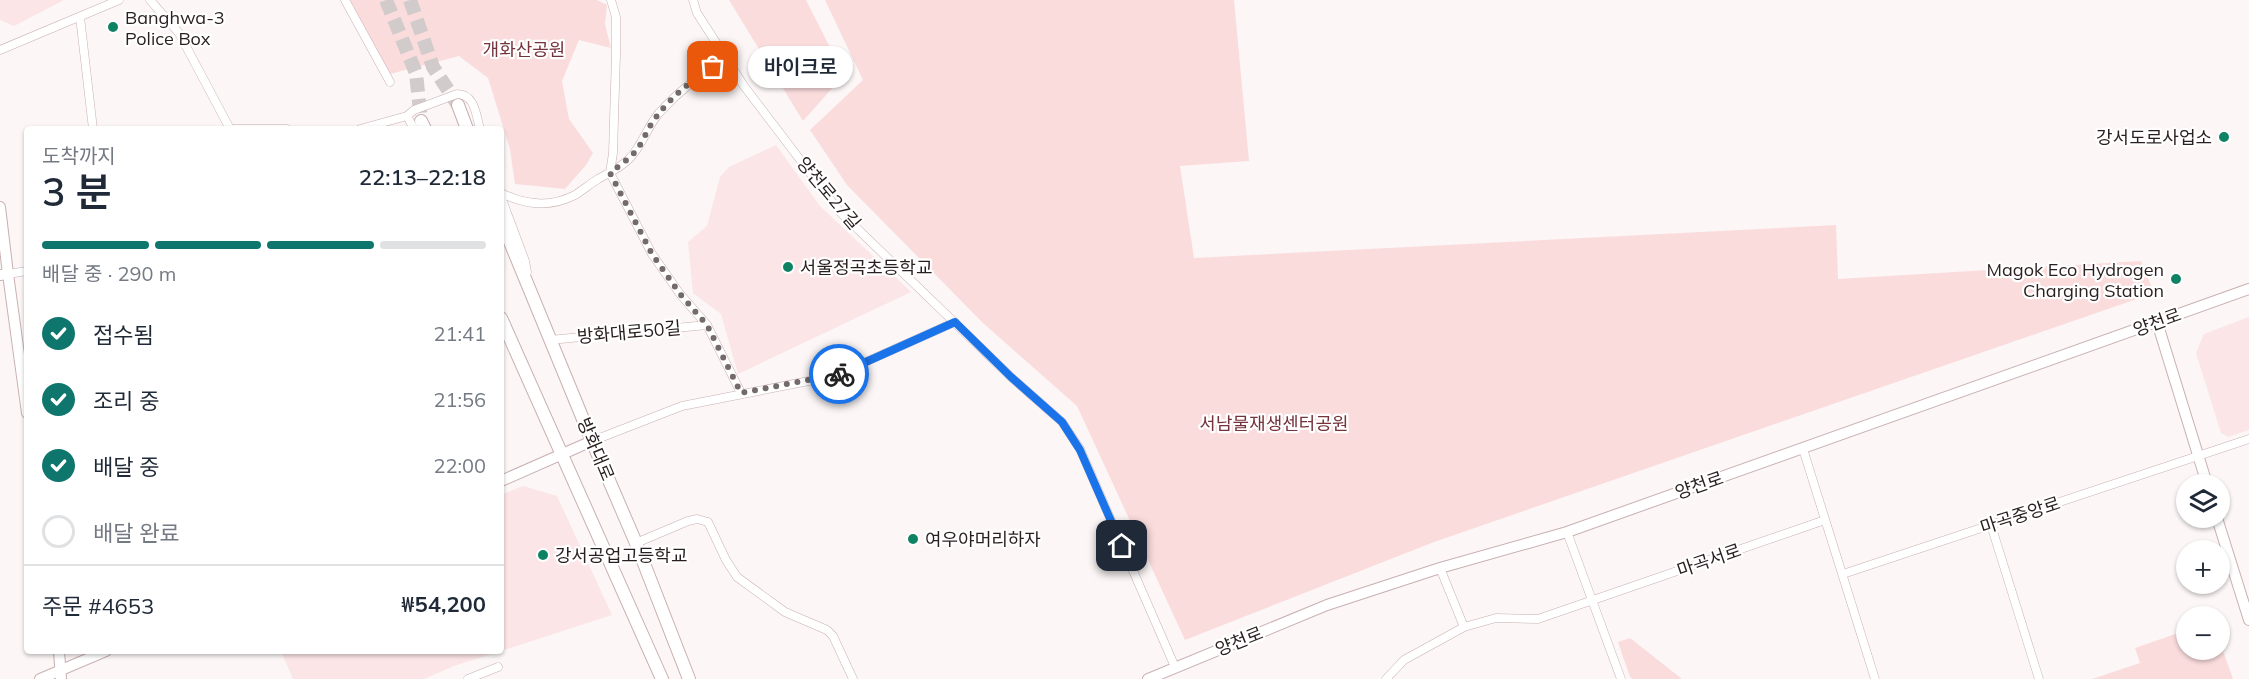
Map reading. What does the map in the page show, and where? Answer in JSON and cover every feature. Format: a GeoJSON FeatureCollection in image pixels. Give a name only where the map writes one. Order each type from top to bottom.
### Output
{"type":"FeatureCollection","features":[{"type":"Feature","properties":{"kind":"main road"},"geometry":{"type":"LineString","coordinates":[[458,105],[466,126]]}},
{"type":"Feature","properties":{"kind":"main road"},"geometry":{"type":"LineString","coordinates":[[0,207],[4,275],[24,395]]}},
{"type":"Feature","properties":{"kind":"main road","name":"방화대로"},"geometry":{"type":"LineString","coordinates":[[504,228],[636,543],[689,679]]}},
{"type":"Feature","properties":{"kind":"main road","name":"양천로"},"geometry":{"type":"LineString","coordinates":[[1148,679],[1328,605],[1440,568],[1567,532],[2249,289]]}},
{"type":"Feature","properties":{"kind":"main road"},"geometry":{"type":"LineString","coordinates":[[2157,322],[2204,474]]}},
{"type":"Feature","properties":{"kind":"main road","name":"방화대로"},"geometry":{"type":"LineString","coordinates":[[504,328],[662,679]]}},
{"type":"Feature","properties":{"kind":"main road"},"geometry":{"type":"LineString","coordinates":[[504,481],[592,441]]}},
{"type":"Feature","properties":{"kind":"main road"},"geometry":{"type":"LineString","coordinates":[[2220,528],[2249,620]]}},
{"type":"Feature","properties":{"kind":"main road"},"geometry":{"type":"LineString","coordinates":[[59,654],[61,675]]}},
{"type":"Feature","properties":{"kind":"main road"},"geometry":{"type":"LineString","coordinates":[[40,679],[61,675],[100,654]]}},
{"type":"Feature","properties":{"kind":"street"},"geometry":{"type":"LineString","coordinates":[[0,50],[119,0]]}},
{"type":"Feature","properties":{"kind":"street"},"geometry":{"type":"LineString","coordinates":[[150,0],[179,33],[228,126]]}},
{"type":"Feature","properties":{"kind":"street"},"geometry":{"type":"LineString","coordinates":[[345,0],[390,82]]}},
{"type":"Feature","properties":{"kind":"street"},"geometry":{"type":"LineString","coordinates":[[610,173],[613,153],[616,54],[616,16],[611,0]]}},
{"type":"Feature","properties":{"kind":"street","name":"양천로27길"},"geometry":{"type":"LineString","coordinates":[[693,0],[697,13],[744,86],[839,211],[1011,377],[1062,422],[1080,450],[1175,667]]}},
{"type":"Feature","properties":{"kind":"street"},"geometry":{"type":"LineString","coordinates":[[80,17],[93,126]]}},
{"type":"Feature","properties":{"kind":"street"},"geometry":{"type":"LineString","coordinates":[[504,196],[518,202],[541,205],[573,196],[610,173],[638,148],[656,116],[672,99],[691,81],[726,58]]}},
{"type":"Feature","properties":{"kind":"street"},"geometry":{"type":"LineString","coordinates":[[371,126],[407,116],[414,110],[457,94],[465,94],[471,99],[479,126]]}},
{"type":"Feature","properties":{"kind":"street"},"geometry":{"type":"LineString","coordinates":[[407,116],[420,126]]}},
{"type":"Feature","properties":{"kind":"street","name":"방화대로50길"},"geometry":{"type":"LineString","coordinates":[[610,173],[652,254],[680,294],[707,325],[741,393]]}},
{"type":"Feature","properties":{"kind":"street"},"geometry":{"type":"LineString","coordinates":[[504,203],[525,261],[531,292]]}},
{"type":"Feature","properties":{"kind":"street"},"geometry":{"type":"LineString","coordinates":[[4,275],[24,272]]}},
{"type":"Feature","properties":{"kind":"street"},"geometry":{"type":"LineString","coordinates":[[592,441],[682,406],[834,376],[955,322]]}},
{"type":"Feature","properties":{"kind":"street","name":"방화대로50길"},"geometry":{"type":"LineString","coordinates":[[550,340],[707,325]]}},
{"type":"Feature","properties":{"kind":"street","name":"마곡중앙로"},"geometry":{"type":"LineString","coordinates":[[1843,574],[2249,439]]}},
{"type":"Feature","properties":{"kind":"street"},"geometry":{"type":"LineString","coordinates":[[1803,449],[1875,679]]}},
{"type":"Feature","properties":{"kind":"street"},"geometry":{"type":"LineString","coordinates":[[636,543],[688,521],[697,519],[708,522],[726,560],[737,577],[785,612],[827,630],[833,636],[853,679]]}},
{"type":"Feature","properties":{"kind":"street","name":"마곡서로"},"geometry":{"type":"LineString","coordinates":[[1386,679],[1404,660],[1464,627],[1496,618],[1538,620],[1825,520]]}},
{"type":"Feature","properties":{"kind":"street"},"geometry":{"type":"LineString","coordinates":[[1991,525],[2039,679]]}},
{"type":"Feature","properties":{"kind":"street"},"geometry":{"type":"LineString","coordinates":[[1567,532],[1621,679]]}},
{"type":"Feature","properties":{"kind":"street"},"geometry":{"type":"LineString","coordinates":[[1440,568],[1464,627]]}},
{"type":"Feature","properties":{"kind":"street"},"geometry":{"type":"LineString","coordinates":[[468,679],[498,667]]}},
{"type":"Feature","properties":{"kind":"shaded area"},"geometry":{"type":"Polygon","coordinates":[[[0,0],[64,0],[14,26],[0,20],[0,0]]]}},
{"type":"Feature","properties":{"kind":"shaded area","name":"서울정곡초등학교"},"geometry":{"type":"Polygon","coordinates":[[[776,145],[820,206],[911,292],[738,374],[721,314],[693,293],[688,242],[707,226],[720,177],[729,167],[776,145]]]}},
{"type":"Feature","properties":{"kind":"shaded area"},"geometry":{"type":"Polygon","coordinates":[[[2249,317],[2249,430],[2228,437],[2221,433],[2196,353],[2204,334],[2249,317]]]}},
{"type":"Feature","properties":{"kind":"shaded area","name":"강서공업고등학교"},"geometry":{"type":"Polygon","coordinates":[[[523,486],[557,496],[612,615],[504,650],[504,494],[523,486]]]}},
{"type":"Feature","properties":{"kind":"shaded area"},"geometry":{"type":"Polygon","coordinates":[[[282,654],[492,654],[424,679],[293,679],[282,654]]]}},
{"type":"Feature","properties":{"kind":"green space","name":"개화산공원"},"geometry":{"type":"Polygon","coordinates":[[[350,0],[597,0],[607,5],[605,24],[611,48],[579,40],[562,81],[569,119],[593,153],[586,165],[565,189],[515,184],[510,149],[488,78],[459,56],[390,74],[350,0]]]}},
{"type":"Feature","properties":{"kind":"green space"},"geometry":{"type":"Polygon","coordinates":[[[729,0],[806,0],[844,75],[803,121],[729,0]]]}},
{"type":"Feature","properties":{"kind":"green space","name":"서남물재생센터공원"},"geometry":{"type":"Polygon","coordinates":[[[825,0],[1234,0],[1249,161],[1180,166],[1194,258],[1836,225],[1838,279],[2141,261],[2154,293],[1434,542],[1185,640],[1077,406],[983,323],[847,185],[810,130],[863,80],[825,0]]]}},
{"type":"Feature","properties":{"kind":"green space"},"geometry":{"type":"Polygon","coordinates":[[[2176,634],[2176,660],[2226,660],[2233,679],[2092,679],[2140,663],[2135,648],[2176,634]]]}},
{"type":"Feature","properties":{"kind":"green space"},"geometry":{"type":"Polygon","coordinates":[[[1630,638],[1682,679],[1633,679],[1630,677],[1618,642],[1630,638]]]}},
{"type":"Feature","properties":{"kind":"tunnel"},"geometry":{"type":"LineString","coordinates":[[386,0],[416,73],[421,121]]}},
{"type":"Feature","properties":{"kind":"tunnel"},"geometry":{"type":"LineString","coordinates":[[410,0],[433,67],[458,105]]}},
{"type":"Feature","properties":{"kind":"way so far"},"geometry":{"type":"LineString","coordinates":[[713,67],[691,81],[672,99],[656,116],[638,148],[610,173],[652,254],[680,294],[707,325],[741,393],[839,374]]}},
{"type":"Feature","properties":{"kind":"place","name":"Banghwa-3 Police Box"},"geometry":{"type":"Point","coordinates":[113,27]}},
{"type":"Feature","properties":{"kind":"place","name":"바이크로"},"geometry":{"type":"Point","coordinates":[713,67]}},
{"type":"Feature","properties":{"kind":"place","name":"강서도로사업소"},"geometry":{"type":"Point","coordinates":[2224,137]}},
{"type":"Feature","properties":{"kind":"place","name":"서울정곡초등학교"},"geometry":{"type":"Point","coordinates":[788,267]}},
{"type":"Feature","properties":{"kind":"place","name":"Magok Eco Hydrogen Charging Station"},"geometry":{"type":"Point","coordinates":[2176,279]}},
{"type":"Feature","properties":{"kind":"place","name":"여우야머리하자"},"geometry":{"type":"Point","coordinates":[913,539]}},
{"type":"Feature","properties":{"kind":"place","name":"강서공업고등학교"},"geometry":{"type":"Point","coordinates":[543,555]}},
{"type":"Feature","properties":{"kind":"route"},"geometry":{"type":"LineString","coordinates":[[839,374],[955,322],[1011,377],[1062,422],[1080,450],[1122,546]]}}]}
